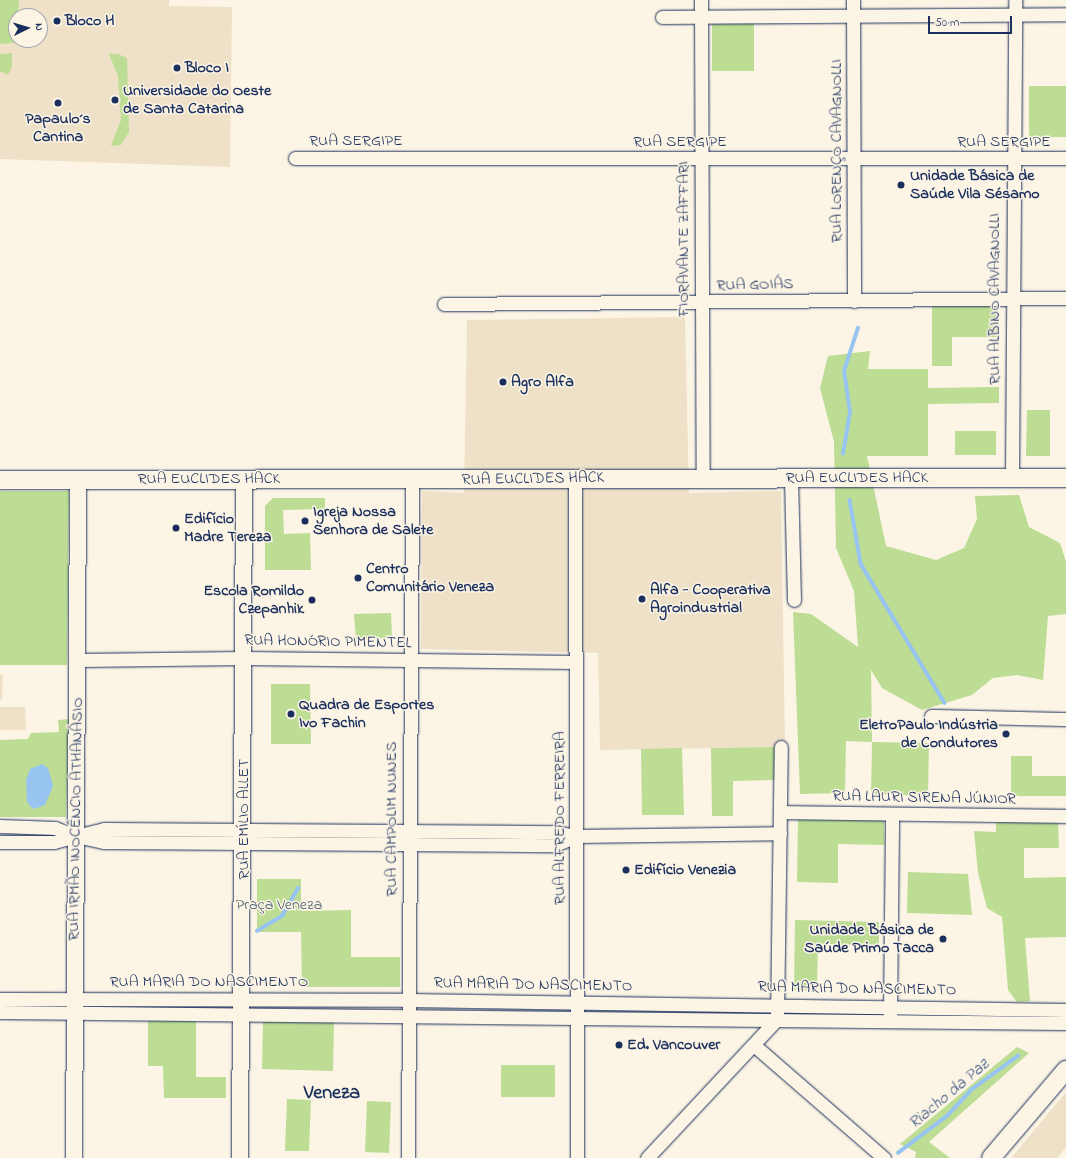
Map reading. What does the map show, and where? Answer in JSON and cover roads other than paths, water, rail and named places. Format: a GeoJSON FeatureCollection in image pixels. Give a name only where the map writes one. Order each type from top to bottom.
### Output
{"type":"FeatureCollection","features":[{"type":"Feature","properties":{"kind":"main road","name":"RUA EUCLIDES HACK"},"geometry":{"type":"LineString","coordinates":[[0,480],[1066,478]]}},
{"type":"Feature","properties":{"kind":"main road"},"geometry":{"type":"LineString","coordinates":[[990,1158],[1066,1070]]}},
{"type":"Feature","properties":{"kind":"street","name":"FIORAVANTE ZAFFARI"},"geometry":{"type":"LineString","coordinates":[[701,0],[700,303],[703,478]]}},
{"type":"Feature","properties":{"kind":"street","name":"RUA LORENÇO CAVAGNOLLI"},"geometry":{"type":"LineString","coordinates":[[853,0],[854,301]]}},
{"type":"Feature","properties":{"kind":"street","name":"RUA ALBINO CAVAGNOLLI"},"geometry":{"type":"LineString","coordinates":[[1012,478],[1015,0]]}},
{"type":"Feature","properties":{"kind":"street"},"geometry":{"type":"LineString","coordinates":[[662,17],[853,14],[1066,14]]}},
{"type":"Feature","properties":{"kind":"street","name":"RUA SERGIPE"},"geometry":{"type":"LineString","coordinates":[[295,158],[1066,158]]}},
{"type":"Feature","properties":{"kind":"street","name":"RUA GOIÁS"},"geometry":{"type":"LineString","coordinates":[[444,304],[700,303],[1066,298]]}},
{"type":"Feature","properties":{"kind":"street","name":"RUA ALFREDO FERREIRA"},"geometry":{"type":"LineString","coordinates":[[575,478],[578,1010],[577,1158]]}},
{"type":"Feature","properties":{"kind":"street"},"geometry":{"type":"LineString","coordinates":[[791,478],[794,600]]}},
{"type":"Feature","properties":{"kind":"street","name":"RUA EMÍLIO ALLET"},"geometry":{"type":"LineString","coordinates":[[240,1158],[244,837],[244,479]]}},
{"type":"Feature","properties":{"kind":"street","name":"RUA IRMÃO INOCÊNCIO ATHANÁSIO"},"geometry":{"type":"LineString","coordinates":[[74,1158],[74,1006],[79,660],[78,480]]}},
{"type":"Feature","properties":{"kind":"street","name":"RUA CAMPOLIM NUNES"},"geometry":{"type":"LineString","coordinates":[[408,1158],[412,480]]}},
{"type":"Feature","properties":{"kind":"street","name":"RUA HONÓRIO PIMENTEL"},"geometry":{"type":"LineString","coordinates":[[79,660],[244,658],[576,662]]}},
{"type":"Feature","properties":{"kind":"street"},"geometry":{"type":"LineString","coordinates":[[931,716],[1066,719]]}},
{"type":"Feature","properties":{"kind":"street"},"geometry":{"type":"LineString","coordinates":[[647,1158],[755,1046],[777,1019],[781,747]]}},
{"type":"Feature","properties":{"kind":"street","name":"RUA LAURI SIRENA JÚNIOR"},"geometry":{"type":"LineString","coordinates":[[781,812],[892,815],[1066,816]]}},
{"type":"Feature","properties":{"kind":"street"},"geometry":{"type":"LineString","coordinates":[[890,1021],[892,815]]}},
{"type":"Feature","properties":{"kind":"street"},"geometry":{"type":"LineString","coordinates":[[0,826],[55,828],[76,836],[104,842],[140,843],[174,843],[244,837],[517,838],[780,833]]}},
{"type":"Feature","properties":{"kind":"street"},"geometry":{"type":"LineString","coordinates":[[13,826],[14,842]]}},
{"type":"Feature","properties":{"kind":"street"},"geometry":{"type":"LineString","coordinates":[[0,842],[54,842],[104,829],[175,829],[244,837]]}},
{"type":"Feature","properties":{"kind":"street"},"geometry":{"type":"LineString","coordinates":[[139,829],[140,843]]}},
{"type":"Feature","properties":{"kind":"street"},"geometry":{"type":"LineString","coordinates":[[174,843],[175,829]]}},
{"type":"Feature","properties":{"kind":"street","name":"RUA MARIA DO NASCIMENTO"},"geometry":{"type":"LineString","coordinates":[[0,999],[74,1006]]}},
{"type":"Feature","properties":{"kind":"street"},"geometry":{"type":"LineString","coordinates":[[342,1013],[344,1000]]}},
{"type":"Feature","properties":{"kind":"street","name":"RUA MARIA DO NASCIMENTO"},"geometry":{"type":"LineString","coordinates":[[298,1006],[344,1000],[408,1000],[467,1008],[578,1010],[777,1019],[1066,1023]]}},
{"type":"Feature","properties":{"kind":"street","name":"RUA MARIA DO NASCIMENTO"},"geometry":{"type":"LineString","coordinates":[[0,1012],[74,1006],[153,1005],[298,1006],[342,1013],[408,1014],[467,1008]]}},
{"type":"Feature","properties":{"kind":"street","name":"RUA MARIA DO NASCIMENTO"},"geometry":{"type":"LineString","coordinates":[[578,1010],[778,1005],[1066,1010]]}},
{"type":"Feature","properties":{"kind":"street"},"geometry":{"type":"LineString","coordinates":[[755,1046],[884,1158]]}},
{"type":"Feature","properties":{"kind":"water"},"geometry":{"type":"Polygon","coordinates":[[[42,764],[48,768],[53,786],[45,805],[33,809],[27,802],[26,780],[30,769],[42,764]]]}},
{"type":"Feature","properties":{"kind":"waterway"},"geometry":{"type":"LineString","coordinates":[[843,454],[850,412],[844,371],[858,328]]}},
{"type":"Feature","properties":{"kind":"waterway"},"geometry":{"type":"LineString","coordinates":[[850,500],[861,564],[945,703]]}},
{"type":"Feature","properties":{"kind":"waterway"},"geometry":{"type":"LineString","coordinates":[[257,931],[282,916],[298,888]]}},
{"type":"Feature","properties":{"kind":"waterway","name":"Riacho da Paz"},"geometry":{"type":"LineString","coordinates":[[898,1153],[948,1115],[971,1090],[1018,1056]]}},
{"type":"Feature","properties":{"kind":"place","name":"Bloco H"},"geometry":{"type":"Point","coordinates":[57,21]}},
{"type":"Feature","properties":{"kind":"place","name":"Bloco I"},"geometry":{"type":"Point","coordinates":[177,68]}},
{"type":"Feature","properties":{"kind":"place","name":"Universidade do Oeste de Santa Catarina"},"geometry":{"type":"Point","coordinates":[115,100]}},
{"type":"Feature","properties":{"kind":"place","name":"Papaulo´s Cantina"},"geometry":{"type":"Point","coordinates":[58,103]}},
{"type":"Feature","properties":{"kind":"place","name":"Unidade Básica de Saúde Vila Sésamo"},"geometry":{"type":"Point","coordinates":[901,185]}},
{"type":"Feature","properties":{"kind":"place","name":"Agro Alfa"},"geometry":{"type":"Point","coordinates":[503,382]}},
{"type":"Feature","properties":{"kind":"place","name":"Igreja Nossa Senhora de Salete"},"geometry":{"type":"Point","coordinates":[305,521]}},
{"type":"Feature","properties":{"kind":"place","name":"Edifício Madre Tereza"},"geometry":{"type":"Point","coordinates":[176,528]}},
{"type":"Feature","properties":{"kind":"place","name":"Centro Comunitário Veneza"},"geometry":{"type":"Point","coordinates":[358,578]}},
{"type":"Feature","properties":{"kind":"place","name":"Alfa - Cooperativa Agroindustrial"},"geometry":{"type":"Point","coordinates":[642,599]}},
{"type":"Feature","properties":{"kind":"place","name":"Escola Romildo Czepanhik"},"geometry":{"type":"Point","coordinates":[312,600]}},
{"type":"Feature","properties":{"kind":"place","name":"Quadra de Esportes Ivo Fachin"},"geometry":{"type":"Point","coordinates":[291,714]}},
{"type":"Feature","properties":{"kind":"place","name":"EletroPaulo Indústria de Condutores"},"geometry":{"type":"Point","coordinates":[1006,734]}},
{"type":"Feature","properties":{"kind":"place","name":"Edifício Venezia"},"geometry":{"type":"Point","coordinates":[626,870]}},
{"type":"Feature","properties":{"kind":"place","name":"Unidade Básica de Saúde Primo Tacca"},"geometry":{"type":"Point","coordinates":[943,939]}},
{"type":"Feature","properties":{"kind":"place","name":"Ed. Vancouver"},"geometry":{"type":"Point","coordinates":[619,1045]}},
{"type":"Feature","properties":{"kind":"district","name":"Veneza"},"geometry":{"type":"Point","coordinates":[332,1093]}},
{"type":"Feature","properties":{"kind":"park label","name":"Praça Veneza"},"geometry":{"type":"Point","coordinates":[279,905]}}]}
